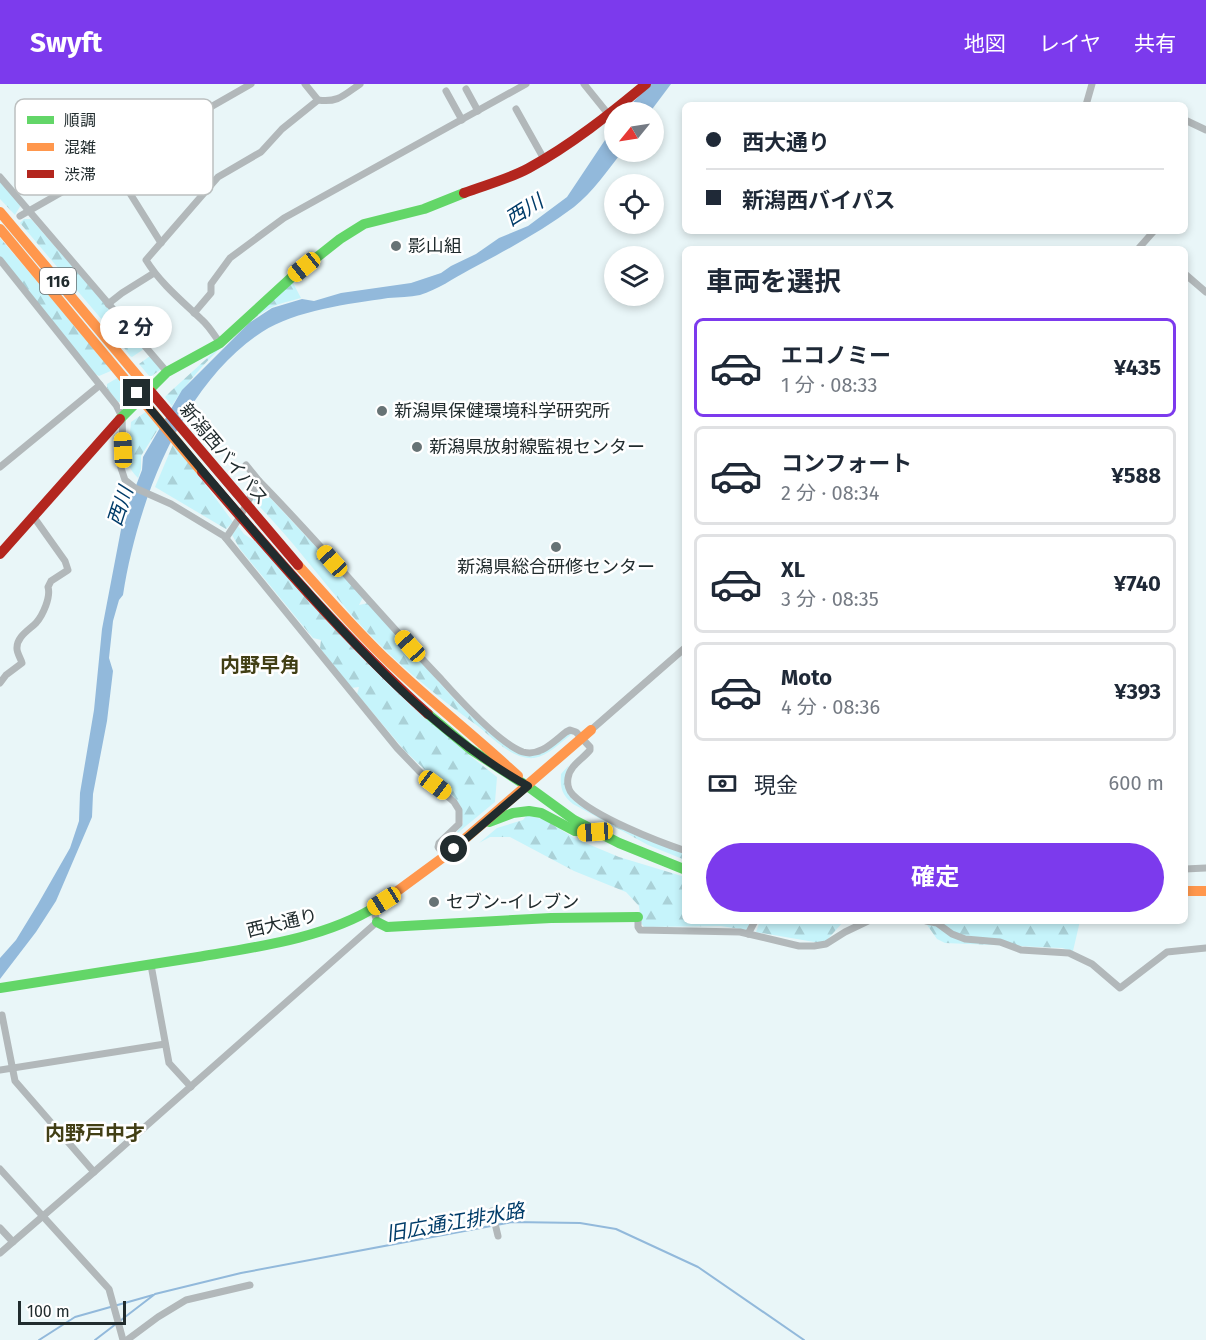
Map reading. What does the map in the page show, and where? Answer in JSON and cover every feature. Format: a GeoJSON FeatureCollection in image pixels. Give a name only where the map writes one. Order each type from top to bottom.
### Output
{"type":"FeatureCollection","features":[{"type":"Feature","properties":{"kind":"main road"},"geometry":{"type":"LineString","coordinates":[[625,102],[646,84]]}},
{"type":"Feature","properties":{"kind":"main road"},"geometry":{"type":"LineString","coordinates":[[0,554],[122,417],[167,372],[220,343],[292,277],[340,239],[364,224],[424,209],[527,169],[604,118]]}},
{"type":"Feature","properties":{"kind":"main road","name":"新潟西バイパス"},"geometry":{"type":"LineString","coordinates":[[0,212],[255,533],[338,626],[384,673],[429,714],[498,769],[528,786]]}},
{"type":"Feature","properties":{"kind":"main road","name":"新潟西バイパス"},"geometry":{"type":"LineString","coordinates":[[0,229],[346,619],[391,664],[505,763],[528,786]]}},
{"type":"Feature","properties":{"kind":"main road","name":"西大通り"},"geometry":{"type":"LineString","coordinates":[[4,987],[217,955],[315,933],[350,921],[395,894],[445,856],[586,734]]}},
{"type":"Feature","properties":{"kind":"main road","name":"116"},"geometry":{"type":"LineString","coordinates":[[528,786],[577,822],[595,832],[632,850],[682,869]]}},
{"type":"Feature","properties":{"kind":"main road"},"geometry":{"type":"LineString","coordinates":[[483,824],[515,812],[532,810],[570,830],[595,832]]}},
{"type":"Feature","properties":{"kind":"main road"},"geometry":{"type":"LineString","coordinates":[[1188,891],[1206,891]]}},
{"type":"Feature","properties":{"kind":"main road"},"geometry":{"type":"LineString","coordinates":[[377,922],[387,927],[551,918],[638,917]]}},
{"type":"Feature","properties":{"kind":"street"},"geometry":{"type":"LineString","coordinates":[[213,105],[251,84]]}},
{"type":"Feature","properties":{"kind":"street"},"geometry":{"type":"LineString","coordinates":[[305,84],[318,100]]}},
{"type":"Feature","properties":{"kind":"street"},"geometry":{"type":"LineString","coordinates":[[213,183],[218,177],[261,152],[282,129],[318,100],[339,99],[360,84]]}},
{"type":"Feature","properties":{"kind":"street"},"geometry":{"type":"LineString","coordinates":[[194,313],[211,293],[211,284],[230,258],[284,218],[526,84]]}},
{"type":"Feature","properties":{"kind":"street"},"geometry":{"type":"LineString","coordinates":[[584,84],[604,109]]}},
{"type":"Feature","properties":{"kind":"street"},"geometry":{"type":"LineString","coordinates":[[1087,102],[1092,84]]}},
{"type":"Feature","properties":{"kind":"street"},"geometry":{"type":"LineString","coordinates":[[466,89],[478,111]]}},
{"type":"Feature","properties":{"kind":"street"},"geometry":{"type":"LineString","coordinates":[[446,92],[462,120]]}},
{"type":"Feature","properties":{"kind":"street"},"geometry":{"type":"LineString","coordinates":[[516,109],[544,159]]}},
{"type":"Feature","properties":{"kind":"street"},"geometry":{"type":"LineString","coordinates":[[1188,121],[1206,130]]}},
{"type":"Feature","properties":{"kind":"street"},"geometry":{"type":"LineString","coordinates":[[0,177],[15,195]]}},
{"type":"Feature","properties":{"kind":"street"},"geometry":{"type":"LineString","coordinates":[[15,195],[167,372]]}},
{"type":"Feature","properties":{"kind":"street"},"geometry":{"type":"LineString","coordinates":[[20,216],[54,195]]}},
{"type":"Feature","properties":{"kind":"street"},"geometry":{"type":"LineString","coordinates":[[131,195],[161,243]]}},
{"type":"Feature","properties":{"kind":"street"},"geometry":{"type":"LineString","coordinates":[[202,195],[146,260],[154,273],[204,321],[220,343]]}},
{"type":"Feature","properties":{"kind":"street"},"geometry":{"type":"LineString","coordinates":[[1143,246],[1152,234]]}},
{"type":"Feature","properties":{"kind":"street"},"geometry":{"type":"LineString","coordinates":[[0,260],[116,405],[122,417],[123,450],[120,465],[125,480],[135,488],[171,504],[226,538],[397,748],[454,802],[459,810],[459,824],[439,843],[438,847],[445,856]]}},
{"type":"Feature","properties":{"kind":"street"},"geometry":{"type":"LineString","coordinates":[[108,304],[122,292],[154,273]]}},
{"type":"Feature","properties":{"kind":"street"},"geometry":{"type":"LineString","coordinates":[[1188,276],[1206,292]]}},
{"type":"Feature","properties":{"kind":"street"},"geometry":{"type":"LineString","coordinates":[[0,467],[100,385]]}},
{"type":"Feature","properties":{"kind":"street"},"geometry":{"type":"LineString","coordinates":[[246,465],[460,700],[514,748],[524,752],[543,750],[570,730],[586,734]]}},
{"type":"Feature","properties":{"kind":"street"},"geometry":{"type":"LineString","coordinates":[[226,538],[259,481]]}},
{"type":"Feature","properties":{"kind":"street"},"geometry":{"type":"LineString","coordinates":[[0,683],[6,675],[22,663],[17,649],[20,640],[28,628],[37,622],[50,594],[48,587],[51,581],[68,570],[33,516]]}},
{"type":"Feature","properties":{"kind":"street"},"geometry":{"type":"LineString","coordinates":[[586,734],[682,650]]}},
{"type":"Feature","properties":{"kind":"street"},"geometry":{"type":"LineString","coordinates":[[586,734],[590,750],[571,768],[567,785],[571,794],[629,829],[682,849]]}},
{"type":"Feature","properties":{"kind":"street"},"geometry":{"type":"LineString","coordinates":[[1188,868],[1206,868]]}},
{"type":"Feature","properties":{"kind":"street"},"geometry":{"type":"LineString","coordinates":[[0,1253],[191,1088],[377,922],[373,908]]}},
{"type":"Feature","properties":{"kind":"street"},"geometry":{"type":"LineString","coordinates":[[638,917],[640,930],[719,931],[748,934],[799,946],[826,944],[862,924]]}},
{"type":"Feature","properties":{"kind":"street"},"geometry":{"type":"LineString","coordinates":[[748,934],[753,924]]}},
{"type":"Feature","properties":{"kind":"street"},"geometry":{"type":"LineString","coordinates":[[938,924],[964,939],[1000,942],[1022,950],[1068,953],[1092,964],[1120,988],[1167,952],[1206,948]]}},
{"type":"Feature","properties":{"kind":"street"},"geometry":{"type":"LineString","coordinates":[[151,965],[169,1063],[191,1088]]}},
{"type":"Feature","properties":{"kind":"street"},"geometry":{"type":"LineString","coordinates":[[2,1015],[15,1081],[94,1172]]}},
{"type":"Feature","properties":{"kind":"street"},"geometry":{"type":"LineString","coordinates":[[0,1070],[165,1044]]}},
{"type":"Feature","properties":{"kind":"street"},"geometry":{"type":"LineString","coordinates":[[0,1169],[111,1292],[124,1339],[186,1300],[250,1285]]}},
{"type":"Feature","properties":{"kind":"street"},"geometry":{"type":"LineString","coordinates":[[492,1211],[498,1236]]}},
{"type":"Feature","properties":{"kind":"street"},"geometry":{"type":"LineString","coordinates":[[0,1228],[13,1242]]}},
{"type":"Feature","properties":{"kind":"green space"},"geometry":{"type":"Polygon","coordinates":[[[0,180],[21,205],[15,215],[0,199],[0,180]]]}},
{"type":"Feature","properties":{"kind":"green space"},"geometry":{"type":"Polygon","coordinates":[[[24,219],[31,219],[144,349],[130,356],[20,223],[24,219]]]}},
{"type":"Feature","properties":{"kind":"green space"},"geometry":{"type":"Polygon","coordinates":[[[0,238],[113,370],[99,376],[95,374],[0,257],[0,238]]]}},
{"type":"Feature","properties":{"kind":"green space"},"geometry":{"type":"Polygon","coordinates":[[[292,281],[301,298],[270,308],[244,326],[190,380],[172,406],[165,397],[292,281]]]}},
{"type":"Feature","properties":{"kind":"green space"},"geometry":{"type":"Polygon","coordinates":[[[150,356],[160,370],[150,377],[139,364],[150,356]]]}},
{"type":"Feature","properties":{"kind":"green space"},"geometry":{"type":"Polygon","coordinates":[[[119,377],[132,392],[122,402],[118,402],[107,388],[107,384],[119,377]]]}},
{"type":"Feature","properties":{"kind":"green space"},"geometry":{"type":"Polygon","coordinates":[[[147,411],[160,426],[141,456],[138,478],[128,464],[127,458],[131,422],[147,411]]]}},
{"type":"Feature","properties":{"kind":"green space"},"geometry":{"type":"Polygon","coordinates":[[[174,442],[233,522],[226,529],[155,487],[174,442]]]}},
{"type":"Feature","properties":{"kind":"green space"},"geometry":{"type":"Polygon","coordinates":[[[261,488],[363,597],[359,605],[368,603],[402,642],[401,650],[409,649],[472,717],[528,756],[570,732],[572,734],[544,755],[526,758],[504,748],[444,701],[394,659],[349,612],[253,500],[261,488]]]}},
{"type":"Feature","properties":{"kind":"green space"},"geometry":{"type":"Polygon","coordinates":[[[238,526],[244,534],[259,544],[469,755],[497,777],[495,802],[455,835],[463,823],[460,805],[405,751],[357,694],[359,687],[351,688],[320,648],[321,640],[313,638],[240,549],[232,535],[238,526]]]}},
{"type":"Feature","properties":{"kind":"green space"},"geometry":{"type":"Polygon","coordinates":[[[569,765],[565,783],[567,791],[580,805],[682,853],[682,859],[648,845],[573,804],[562,791],[561,774],[569,765]]]}},
{"type":"Feature","properties":{"kind":"green space"},"geometry":{"type":"Polygon","coordinates":[[[527,815],[545,820],[576,839],[619,857],[682,876],[682,924],[751,924],[747,930],[721,926],[644,927],[641,923],[639,906],[626,892],[574,871],[510,837],[490,837],[479,843],[497,828],[523,820],[527,815]]]}},
{"type":"Feature","properties":{"kind":"green space"},"geometry":{"type":"Polygon","coordinates":[[[759,924],[841,924],[826,941],[820,943],[756,932],[759,924]]]}},
{"type":"Feature","properties":{"kind":"green space"},"geometry":{"type":"Polygon","coordinates":[[[926,924],[1079,924],[1073,951],[1062,948],[945,943],[937,939],[926,924]]]}},
{"type":"Feature","properties":{"kind":"shaded area"},"geometry":{"type":"Polygon","coordinates":[[[650,84],[671,84],[658,102],[633,102],[650,84]]]}},
{"type":"Feature","properties":{"kind":"shaded area"},"geometry":{"type":"Polygon","coordinates":[[[604,142],[604,162],[614,162],[600,181],[574,207],[510,248],[426,293],[323,309],[276,324],[233,355],[208,383],[186,415],[167,449],[139,523],[123,595],[119,600],[113,621],[109,658],[113,671],[107,721],[93,794],[92,817],[56,901],[36,932],[0,979],[0,958],[16,940],[38,904],[70,848],[79,821],[80,793],[94,710],[102,629],[123,519],[142,470],[143,457],[182,390],[249,323],[272,308],[302,299],[314,301],[341,293],[411,283],[441,273],[476,254],[499,238],[528,226],[567,197],[604,142]]]}},
{"type":"Feature","properties":{"kind":"waterway","name":"旧広通江排水路"},"geometry":{"type":"LineString","coordinates":[[95,1340],[155,1294],[241,1273],[512,1222],[580,1223],[616,1229],[698,1267],[804,1340]]}},
{"type":"Feature","properties":{"kind":"waterway","name":"旧広通江排水路"},"geometry":{"type":"LineString","coordinates":[[39,1340],[75,1317],[153,1295]]}},
{"type":"Feature","properties":{"kind":"traffic: fast"},"geometry":{"type":"LineString","coordinates":[[120,419],[167,372],[220,343],[292,277],[340,239],[364,224],[424,209],[464,193]]}},
{"type":"Feature","properties":{"kind":"traffic: fast"},"geometry":{"type":"LineString","coordinates":[[428,714],[470,749],[574,820],[619,843],[682,868]]}},
{"type":"Feature","properties":{"kind":"traffic: fast"},"geometry":{"type":"LineString","coordinates":[[489,822],[513,813],[529,811],[541,813],[575,831],[595,832]]}},
{"type":"Feature","properties":{"kind":"traffic: fast"},"geometry":{"type":"LineString","coordinates":[[0,988],[290,940],[336,926],[377,906]]}},
{"type":"Feature","properties":{"kind":"traffic: fast"},"geometry":{"type":"LineString","coordinates":[[377,922],[387,927],[551,918],[638,917]]}},
{"type":"Feature","properties":{"kind":"traffic: slow"},"geometry":{"type":"LineString","coordinates":[[0,212],[151,392]]}},
{"type":"Feature","properties":{"kind":"traffic: slow"},"geometry":{"type":"LineString","coordinates":[[0,229],[202,472]]}},
{"type":"Feature","properties":{"kind":"traffic: slow"},"geometry":{"type":"LineString","coordinates":[[298,565],[390,663],[518,776]]}},
{"type":"Feature","properties":{"kind":"traffic: slow"},"geometry":{"type":"LineString","coordinates":[[377,906],[445,856],[591,730]]}},
{"type":"Feature","properties":{"kind":"traffic: slow"},"geometry":{"type":"LineString","coordinates":[[1188,891],[1206,891]]}},
{"type":"Feature","properties":{"kind":"traffic: jam"},"geometry":{"type":"LineString","coordinates":[[464,193],[513,175],[545,159],[590,129],[646,84]]}},
{"type":"Feature","properties":{"kind":"traffic: jam"},"geometry":{"type":"LineString","coordinates":[[151,392],[298,565]]}},
{"type":"Feature","properties":{"kind":"traffic: jam"},"geometry":{"type":"LineString","coordinates":[[0,554],[120,419]]}},
{"type":"Feature","properties":{"kind":"traffic: jam"},"geometry":{"type":"LineString","coordinates":[[202,472],[339,627],[428,714]]}},
{"type":"Feature","properties":{"kind":"place","name":"影山組"},"geometry":{"type":"Point","coordinates":[396,246]}},
{"type":"Feature","properties":{"kind":"place","name":"新潟県保健環境科学研究所"},"geometry":{"type":"Point","coordinates":[382,411]}},
{"type":"Feature","properties":{"kind":"place","name":"新潟県放射線監視センター"},"geometry":{"type":"Point","coordinates":[417,447]}},
{"type":"Feature","properties":{"kind":"place","name":"新潟県総合研修センター"},"geometry":{"type":"Point","coordinates":[556,547]}},
{"type":"Feature","properties":{"kind":"place","name":"セブン-イレブン"},"geometry":{"type":"Point","coordinates":[434,902]}},
{"type":"Feature","properties":{"kind":"district","name":"内野早角"},"geometry":{"type":"Point","coordinates":[260,665]}},
{"type":"Feature","properties":{"kind":"district","name":"内野戸中才"},"geometry":{"type":"Point","coordinates":[95,1133]}},
{"type":"Feature","properties":{"kind":"route"},"geometry":{"type":"LineString","coordinates":[[137,393],[255,533],[338,626],[384,673],[470,748],[498,769],[528,786],[454,849]]}},
{"type":"Feature","properties":{"kind":"water label","name":"西川"},"geometry":{"type":"Point","coordinates":[524,210]}},
{"type":"Feature","properties":{"kind":"water label","name":"西川"},"geometry":{"type":"Point","coordinates":[120,506]}}]}
